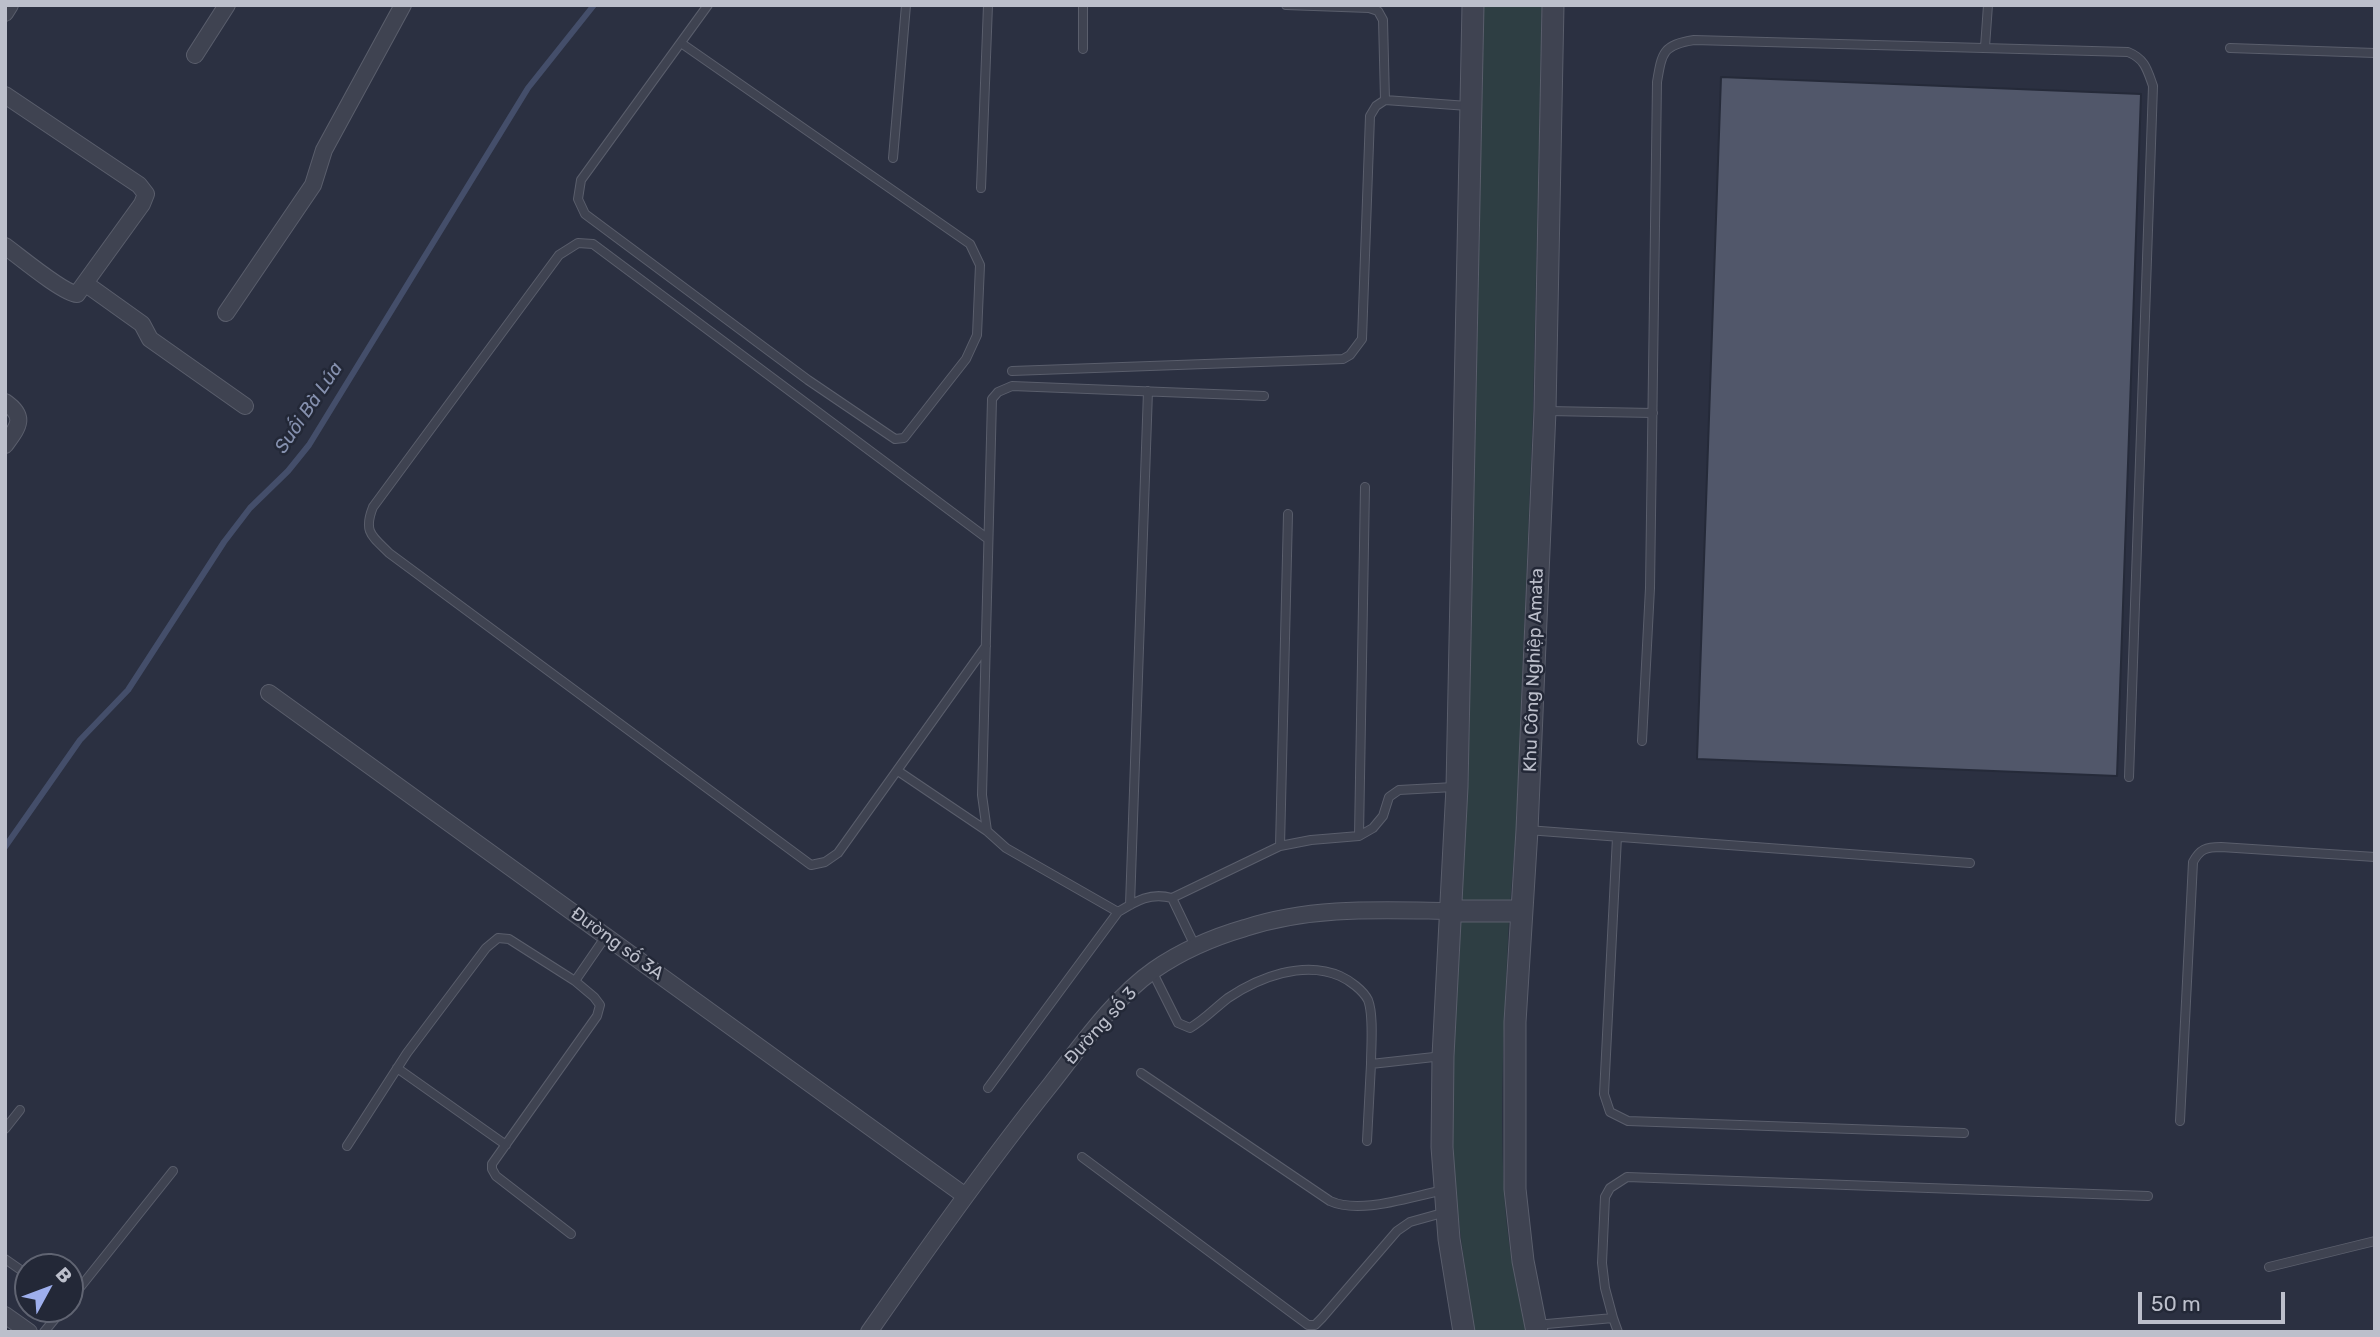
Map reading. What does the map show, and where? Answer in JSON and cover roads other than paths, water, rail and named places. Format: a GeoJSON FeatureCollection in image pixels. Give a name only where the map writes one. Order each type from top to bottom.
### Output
{"type":"FeatureCollection","features":[{"type":"Feature","properties":{"kind":"street"},"geometry":{"type":"LineString","coordinates":[[5,13],[10,5]]}},
{"type":"Feature","properties":{"kind":"street"},"geometry":{"type":"LineString","coordinates":[[195,55],[227,5]]}},
{"type":"Feature","properties":{"kind":"street"},"geometry":{"type":"LineString","coordinates":[[226,313],[313,185],[324,150],[403,5]]}},
{"type":"Feature","properties":{"kind":"street"},"geometry":{"type":"LineString","coordinates":[[1464,1332],[1446,1212],[1442,1147],[1443,1056],[1457,787],[1473,5]]}},
{"type":"Feature","properties":{"kind":"street","name":"Khu Công Nghiệp Amata"},"geometry":{"type":"LineString","coordinates":[[1536,1328],[1523,1261],[1515,1189],[1515,1022],[1527,830],[1545,411],[1553,5]]}},
{"type":"Feature","properties":{"kind":"street"},"geometry":{"type":"LineString","coordinates":[[5,95],[139,185],[146,194],[142,204],[86,284],[74,295],[5,246]]}},
{"type":"Feature","properties":{"kind":"street"},"geometry":{"type":"LineString","coordinates":[[86,284],[142,324],[150,339],[245,406]]}},
{"type":"Feature","properties":{"kind":"street"},"geometry":{"type":"LineString","coordinates":[[5,402],[17,414],[19,420],[18,428],[5,445]]}},
{"type":"Feature","properties":{"kind":"street","name":"Đường số 3A"},"geometry":{"type":"LineString","coordinates":[[269,693],[964,1195]]}},
{"type":"Feature","properties":{"kind":"street"},"geometry":{"type":"LineString","coordinates":[[1450,911],[1520,911]]}},
{"type":"Feature","properties":{"kind":"street","name":"Đường số 3"},"geometry":{"type":"LineString","coordinates":[[869,1332],[964,1195],[1098,1023],[1152,971],[1196,948],[1244,928],[1313,912],[1450,911]]}},
{"type":"Feature","properties":{"kind":"street"},"geometry":{"type":"LineString","coordinates":[[5,1315],[29,1332]]}},
{"type":"Feature","properties":{"kind":"lane"},"geometry":{"type":"LineString","coordinates":[[681,43],[970,244],[980,265],[977,335],[966,359],[904,438],[895,439],[808,380],[585,215],[578,199],[581,180],[708,5]]}},
{"type":"Feature","properties":{"kind":"lane"},"geometry":{"type":"LineString","coordinates":[[892,158],[906,5]]}},
{"type":"Feature","properties":{"kind":"lane"},"geometry":{"type":"LineString","coordinates":[[981,188],[988,5]]}},
{"type":"Feature","properties":{"kind":"lane"},"geometry":{"type":"LineString","coordinates":[[1083,5],[1083,49]]}},
{"type":"Feature","properties":{"kind":"lane"},"geometry":{"type":"LineString","coordinates":[[1286,5],[1369,8],[1378,11],[1383,20],[1385,100]]}},
{"type":"Feature","properties":{"kind":"lane"},"geometry":{"type":"LineString","coordinates":[[1985,47],[1988,5]]}},
{"type":"Feature","properties":{"kind":"lane"},"geometry":{"type":"LineString","coordinates":[[1642,741],[1650,588],[1657,82],[1661,56],[1673,44],[1694,40],[2128,52],[2145,63],[2153,86],[2129,777]]}},
{"type":"Feature","properties":{"kind":"lane"},"geometry":{"type":"LineString","coordinates":[[2230,48],[2375,53]]}},
{"type":"Feature","properties":{"kind":"lane"},"geometry":{"type":"LineString","coordinates":[[1012,371],[1343,359],[1350,355],[1362,340],[1370,116],[1376,106],[1385,100],[1471,106]]}},
{"type":"Feature","properties":{"kind":"lane"},"geometry":{"type":"LineString","coordinates":[[986,646],[838,853],[825,862],[811,865],[388,553],[370,534],[368,521],[373,507],[559,256],[578,243],[593,244],[988,539]]}},
{"type":"Feature","properties":{"kind":"lane"},"geometry":{"type":"LineString","coordinates":[[987,831],[982,795],[992,399],[998,392],[1012,386],[1264,396]]}},
{"type":"Feature","properties":{"kind":"lane"},"geometry":{"type":"LineString","coordinates":[[1130,905],[1148,391]]}},
{"type":"Feature","properties":{"kind":"lane"},"geometry":{"type":"LineString","coordinates":[[1545,411],[1653,413]]}},
{"type":"Feature","properties":{"kind":"lane"},"geometry":{"type":"LineString","coordinates":[[1359,836],[1365,487]]}},
{"type":"Feature","properties":{"kind":"lane"},"geometry":{"type":"LineString","coordinates":[[1280,846],[1288,514]]}},
{"type":"Feature","properties":{"kind":"lane"},"geometry":{"type":"LineString","coordinates":[[898,771],[987,831],[1006,848],[1118,912]]}},
{"type":"Feature","properties":{"kind":"lane"},"geometry":{"type":"LineString","coordinates":[[988,1088],[1118,912],[1144,897],[1159,894],[1172,898],[1280,846],[1359,836],[1373,828],[1383,816],[1390,797],[1399,790],[1457,787]]}},
{"type":"Feature","properties":{"kind":"lane"},"geometry":{"type":"LineString","coordinates":[[1527,830],[1970,863]]}},
{"type":"Feature","properties":{"kind":"lane"},"geometry":{"type":"LineString","coordinates":[[1617,836],[1604,1094],[1610,1112],[1628,1121],[1964,1133]]}},
{"type":"Feature","properties":{"kind":"lane"},"geometry":{"type":"LineString","coordinates":[[2180,1121],[2193,862],[2198,853],[2202,849],[2221,847],[2375,857]]}},
{"type":"Feature","properties":{"kind":"lane"},"geometry":{"type":"LineString","coordinates":[[1172,898],[1196,948]]}},
{"type":"Feature","properties":{"kind":"lane"},"geometry":{"type":"LineString","coordinates":[[575,981],[606,936]]}},
{"type":"Feature","properties":{"kind":"lane"},"geometry":{"type":"LineString","coordinates":[[347,1146],[397,1068],[486,948],[498,938],[509,939],[575,981],[600,1005],[597,1016],[492,1164],[496,1176],[571,1234]]}},
{"type":"Feature","properties":{"kind":"lane"},"geometry":{"type":"LineString","coordinates":[[1152,971],[1178,1023],[1190,1028],[1230,997],[1273,975],[1299,969],[1315,969],[1343,977],[1367,999],[1370,1009],[1371,1064],[1367,1141]]}},
{"type":"Feature","properties":{"kind":"lane"},"geometry":{"type":"LineString","coordinates":[[1371,1064],[1443,1056]]}},
{"type":"Feature","properties":{"kind":"lane"},"geometry":{"type":"LineString","coordinates":[[397,1068],[506,1145]]}},
{"type":"Feature","properties":{"kind":"lane"},"geometry":{"type":"LineString","coordinates":[[1141,1073],[1330,1201],[1343,1206],[1359,1207],[1445,1190]]}},
{"type":"Feature","properties":{"kind":"lane"},"geometry":{"type":"LineString","coordinates":[[5,1129],[20,1110]]}},
{"type":"Feature","properties":{"kind":"lane"},"geometry":{"type":"LineString","coordinates":[[1082,1157],[1308,1325],[1315,1325],[1322,1318],[1397,1231],[1410,1222],[1446,1212]]}},
{"type":"Feature","properties":{"kind":"lane"},"geometry":{"type":"LineString","coordinates":[[84,1282],[173,1171]]}},
{"type":"Feature","properties":{"kind":"lane"},"geometry":{"type":"LineString","coordinates":[[1618,1332],[1605,1288],[1602,1263],[1605,1197],[1610,1188],[1627,1177],[2148,1196]]}},
{"type":"Feature","properties":{"kind":"lane"},"geometry":{"type":"LineString","coordinates":[[2269,1267],[2375,1241]]}},
{"type":"Feature","properties":{"kind":"lane"},"geometry":{"type":"LineString","coordinates":[[1536,1328],[1613,1318]]}},
{"type":"Feature","properties":{"kind":"waterway","name":"Suối Bà Lúa"},"geometry":{"type":"LineString","coordinates":[[5,847],[80,740],[128,690],[224,542],[250,508],[288,471],[309,445],[528,88],[594,5]]}}]}
